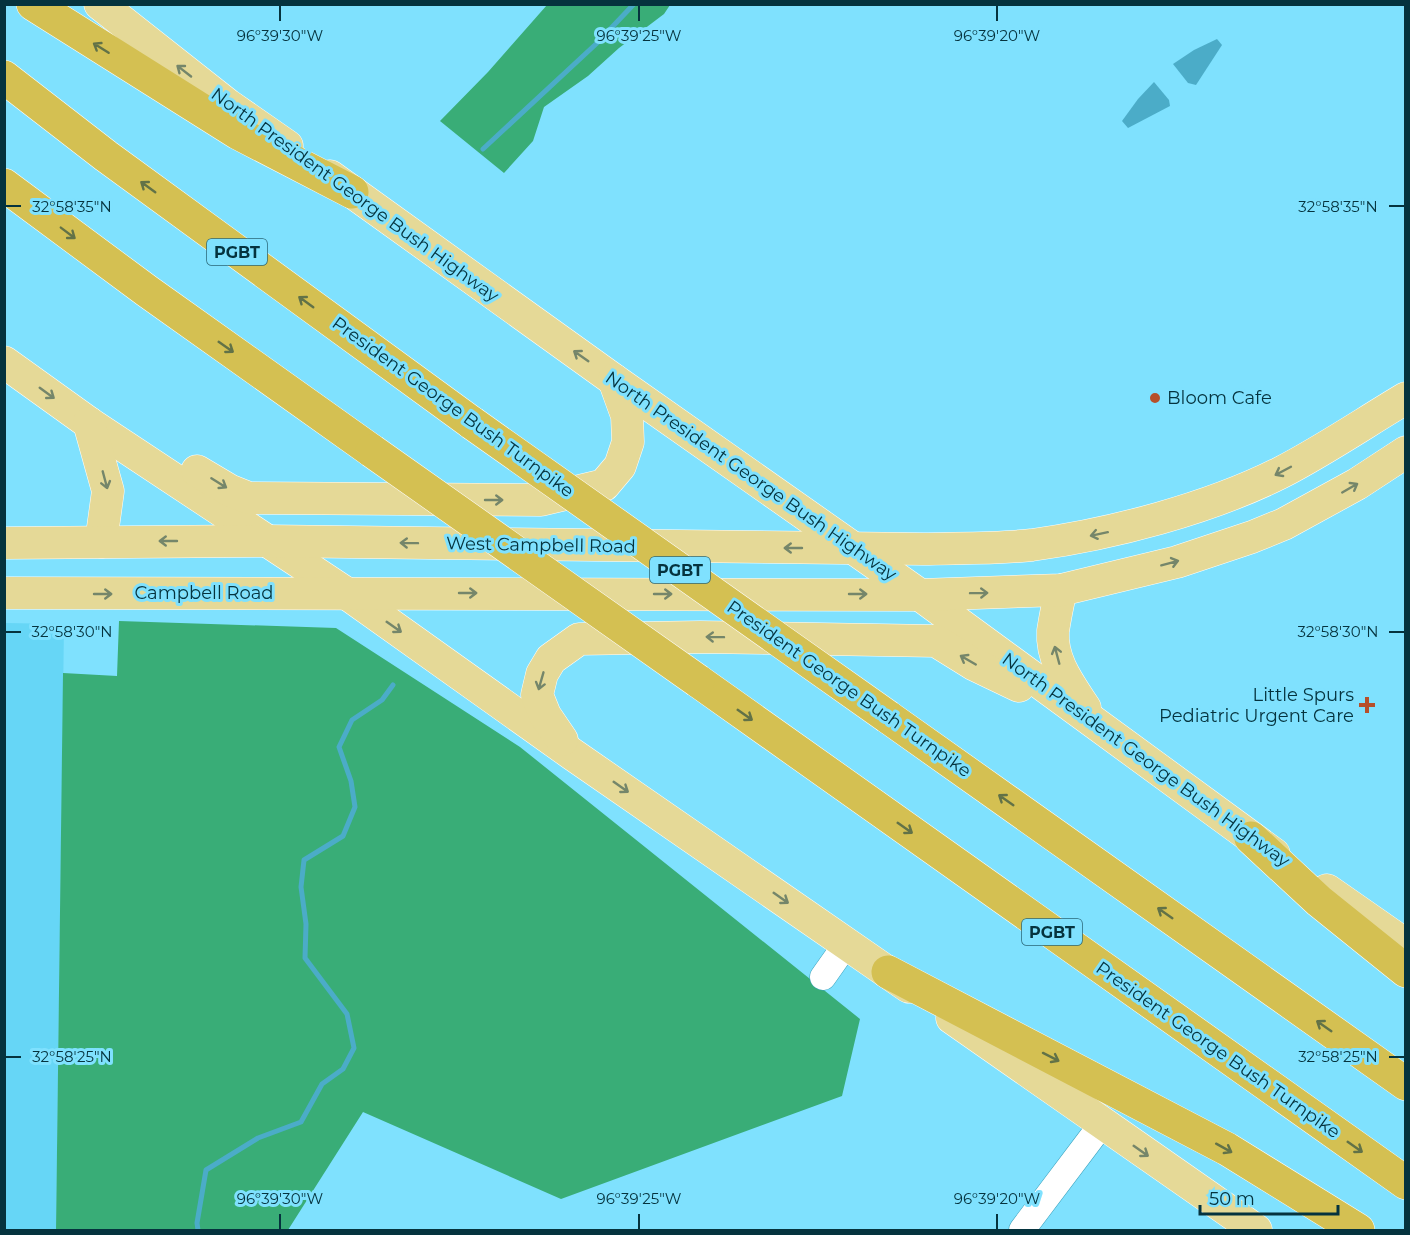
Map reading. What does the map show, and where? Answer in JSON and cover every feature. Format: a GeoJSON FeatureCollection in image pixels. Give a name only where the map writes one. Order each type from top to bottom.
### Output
{"type":"FeatureCollection","features":[{"type":"Feature","properties":{"kind":"highway"},"geometry":{"type":"LineString","coordinates":[[33,4],[238,133],[352,192]]}},
{"type":"Feature","properties":{"kind":"highway","name":"President George Bush Turnpike"},"geometry":{"type":"LineString","coordinates":[[4,77],[106,156],[472,423],[1406,1084]]}},
{"type":"Feature","properties":{"kind":"highway","name":"President George Bush Turnpike"},"geometry":{"type":"LineString","coordinates":[[4,185],[147,291],[1406,1183]]}},
{"type":"Feature","properties":{"kind":"highway"},"geometry":{"type":"LineString","coordinates":[[1251,838],[1318,901],[1406,971]]}},
{"type":"Feature","properties":{"kind":"highway"},"geometry":{"type":"LineString","coordinates":[[888,972],[1227,1149],[1358,1230]]}},
{"type":"Feature","properties":{"kind":"main road","name":"North President George Bush Highway"},"geometry":{"type":"LineString","coordinates":[[100,4],[228,105],[920,595],[1251,838],[1406,945]]}},
{"type":"Feature","properties":{"kind":"main road"},"geometry":{"type":"LineString","coordinates":[[4,362],[89,423],[346,593],[572,754],[1256,1230]]}},
{"type":"Feature","properties":{"kind":"main road"},"geometry":{"type":"LineString","coordinates":[[89,423],[205,475],[229,490],[249,498],[541,500],[604,485],[620,466],[628,442],[627,416],[615,380]]}},
{"type":"Feature","properties":{"kind":"main road","name":"West Campbell Road"},"geometry":{"type":"LineString","coordinates":[[4,543],[268,541],[852,548],[987,548],[1031,545],[1101,534],[1185,510],[1239,491],[1281,472],[1406,398]]}},
{"type":"Feature","properties":{"kind":"main road"},"geometry":{"type":"LineString","coordinates":[[89,423],[108,491],[101,542]]}},
{"type":"Feature","properties":{"kind":"main road"},"geometry":{"type":"LineString","coordinates":[[346,593],[920,595],[1061,590],[1177,562],[1252,537],[1312,510],[1406,452]]}},
{"type":"Feature","properties":{"kind":"main road"},"geometry":{"type":"LineString","coordinates":[[1061,590],[1053,633],[1055,656],[1064,675],[1095,724]]}},
{"type":"Feature","properties":{"kind":"main road","name":"Campbell Road"},"geometry":{"type":"LineString","coordinates":[[4,593],[346,593]]}},
{"type":"Feature","properties":{"kind":"main road"},"geometry":{"type":"LineString","coordinates":[[572,754],[544,715],[537,695],[542,674],[551,659],[579,639],[700,637],[936,641],[973,664],[1095,724]]}},
{"type":"Feature","properties":{"kind":"street"},"geometry":{"type":"LineString","coordinates":[[823,977],[847,944]]}},
{"type":"Feature","properties":{"kind":"street"},"geometry":{"type":"LineString","coordinates":[[1022,1230],[1102,1124]]}},
{"type":"Feature","properties":{"kind":"shaded area"},"geometry":{"type":"Polygon","coordinates":[[[1217,39],[1222,45],[1196,85],[1188,83],[1173,64],[1217,39]]]}},
{"type":"Feature","properties":{"kind":"shaded area"},"geometry":{"type":"Polygon","coordinates":[[[1154,82],[1169,100],[1170,106],[1128,128],[1122,121],[1154,82]]]}},
{"type":"Feature","properties":{"kind":"shaded area"},"geometry":{"type":"Polygon","coordinates":[[[5,623],[64,624],[56,1230],[5,1230],[5,623]]]}},
{"type":"Feature","properties":{"kind":"green space"},"geometry":{"type":"Polygon","coordinates":[[[547,5],[670,5],[664,14],[619,48],[588,76],[544,107],[533,141],[504,173],[440,121],[488,72],[547,5]]]}},
{"type":"Feature","properties":{"kind":"green space"},"geometry":{"type":"Polygon","coordinates":[[[119,621],[336,628],[520,747],[860,1019],[842,1096],[561,1199],[363,1112],[288,1230],[56,1230],[63,673],[117,676],[119,621]]]}},
{"type":"Feature","properties":{"kind":"waterway"},"geometry":{"type":"LineString","coordinates":[[483,149],[596,44],[634,4]]}},
{"type":"Feature","properties":{"kind":"waterway"},"geometry":{"type":"LineString","coordinates":[[198,1230],[197,1223],[206,1170],[258,1138],[301,1122],[322,1084],[343,1069],[354,1048],[347,1014],[305,958],[306,924],[301,887],[304,860],[343,836],[355,807],[351,781],[339,747],[352,720],[382,700],[393,685]]}},
{"type":"Feature","properties":{"kind":"place","name":"Bloom Cafe"},"geometry":{"type":"Point","coordinates":[1155,398]}},
{"type":"Feature","properties":{"kind":"place","name":"Little Spurs Pediatric Urgent Care"},"geometry":{"type":"Point","coordinates":[1367,705]}}]}
